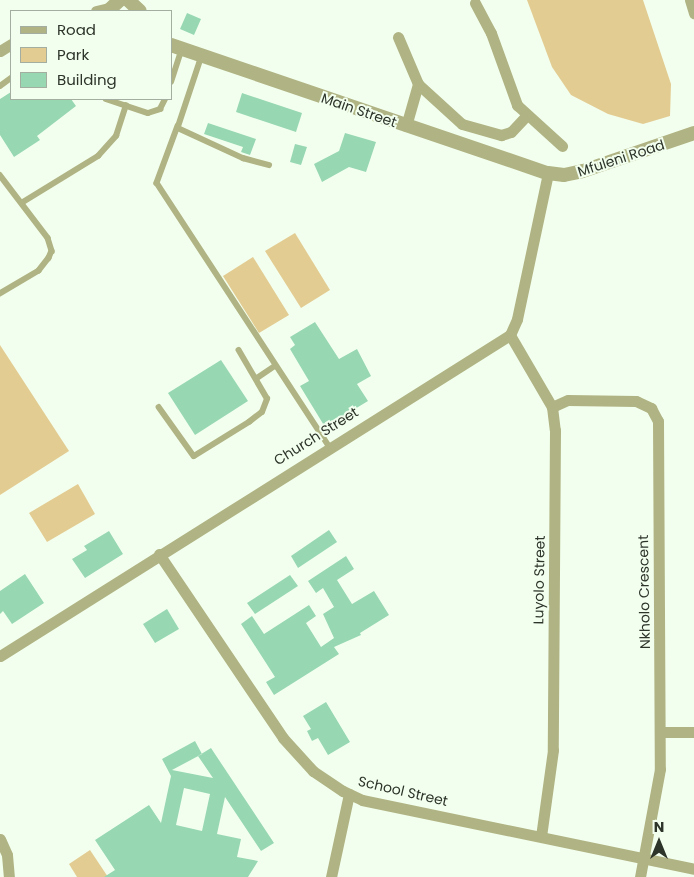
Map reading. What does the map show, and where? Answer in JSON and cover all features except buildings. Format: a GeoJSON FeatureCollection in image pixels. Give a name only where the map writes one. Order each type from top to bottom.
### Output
{"type":"FeatureCollection","features":[{"type":"Feature","properties":{"kind":"street"},"geometry":{"type":"LineString","coordinates":[[690,0],[694,12]]}},
{"type":"Feature","properties":{"kind":"street"},"geometry":{"type":"LineString","coordinates":[[475,3],[491,33],[513,98],[526,116],[562,146]]}},
{"type":"Feature","properties":{"kind":"street"},"geometry":{"type":"LineString","coordinates":[[398,37],[418,84],[453,118],[469,126],[506,134],[526,116]]}},
{"type":"Feature","properties":{"kind":"street","name":"Main Street"},"geometry":{"type":"LineString","coordinates":[[177,47],[548,173]]}},
{"type":"Feature","properties":{"kind":"street"},"geometry":{"type":"LineString","coordinates":[[406,126],[418,84]]}},
{"type":"Feature","properties":{"kind":"street","name":"Mfuleni Road"},"geometry":{"type":"LineString","coordinates":[[548,173],[564,175],[583,171],[694,133]]}},
{"type":"Feature","properties":{"kind":"street"},"geometry":{"type":"LineString","coordinates":[[510,334],[517,319],[548,173]]}},
{"type":"Feature","properties":{"kind":"street","name":"Luyolo Street"},"geometry":{"type":"LineString","coordinates":[[510,334],[552,406],[555,430],[552,750],[541,836]]}},
{"type":"Feature","properties":{"kind":"street","name":"Church Street"},"geometry":{"type":"LineString","coordinates":[[0,656],[329,446],[510,334]]}},
{"type":"Feature","properties":{"kind":"street","name":"Nkholo Crescent"},"geometry":{"type":"LineString","coordinates":[[552,406],[568,400],[623,400],[651,408],[657,417],[662,732],[660,769],[640,877]]}},
{"type":"Feature","properties":{"kind":"street","name":"School Street"},"geometry":{"type":"LineString","coordinates":[[159,554],[283,738],[313,771],[349,794],[362,800],[694,869]]}},
{"type":"Feature","properties":{"kind":"street"},"geometry":{"type":"LineString","coordinates":[[662,732],[694,732]]}},
{"type":"Feature","properties":{"kind":"street"},"geometry":{"type":"LineString","coordinates":[[331,877],[349,794]]}},
{"type":"Feature","properties":{"kind":"street"},"geometry":{"type":"LineString","coordinates":[[0,839],[7,855],[9,877]]}},
{"type":"Feature","properties":{"kind":"lane"},"geometry":{"type":"LineString","coordinates":[[172,76],[177,47]]}},
{"type":"Feature","properties":{"kind":"lane"},"geometry":{"type":"LineString","coordinates":[[202,56],[157,183],[329,446]]}},
{"type":"Feature","properties":{"kind":"lane"},"geometry":{"type":"LineString","coordinates":[[109,100],[140,112],[155,112],[164,100]]}},
{"type":"Feature","properties":{"kind":"lane"},"geometry":{"type":"LineString","coordinates":[[23,202],[98,156],[116,136],[126,106]]}},
{"type":"Feature","properties":{"kind":"lane"},"geometry":{"type":"LineString","coordinates":[[178,126],[243,158],[269,165]]}},
{"type":"Feature","properties":{"kind":"lane"},"geometry":{"type":"LineString","coordinates":[[0,175],[23,202],[48,238],[52,250],[50,258],[38,270],[0,294]]}},
{"type":"Feature","properties":{"kind":"lane"},"geometry":{"type":"LineString","coordinates":[[159,407],[191,454],[196,456],[262,412],[267,399],[257,378],[239,351]]}},
{"type":"Feature","properties":{"kind":"lane"},"geometry":{"type":"LineString","coordinates":[[257,378],[275,366]]}},
{"type":"Feature","properties":{"kind":"green space"},"geometry":{"type":"Polygon","coordinates":[[[527,0],[643,0],[671,84],[670,116],[643,124],[608,114],[571,95],[552,67],[527,0]]]}},
{"type":"Feature","properties":{"kind":"green space"},"geometry":{"type":"Polygon","coordinates":[[[295,233],[330,290],[301,308],[265,251],[295,233]]]}},
{"type":"Feature","properties":{"kind":"green space"},"geometry":{"type":"Polygon","coordinates":[[[253,257],[289,315],[259,333],[223,276],[253,257]]]}},
{"type":"Feature","properties":{"kind":"green space"},"geometry":{"type":"Polygon","coordinates":[[[0,345],[69,451],[0,495],[0,345]]]}},
{"type":"Feature","properties":{"kind":"green space"},"geometry":{"type":"Polygon","coordinates":[[[78,484],[95,514],[47,542],[29,513],[78,484]]]}},
{"type":"Feature","properties":{"kind":"green space"},"geometry":{"type":"Polygon","coordinates":[[[90,850],[108,877],[77,877],[69,864],[90,850]]]}}]}
